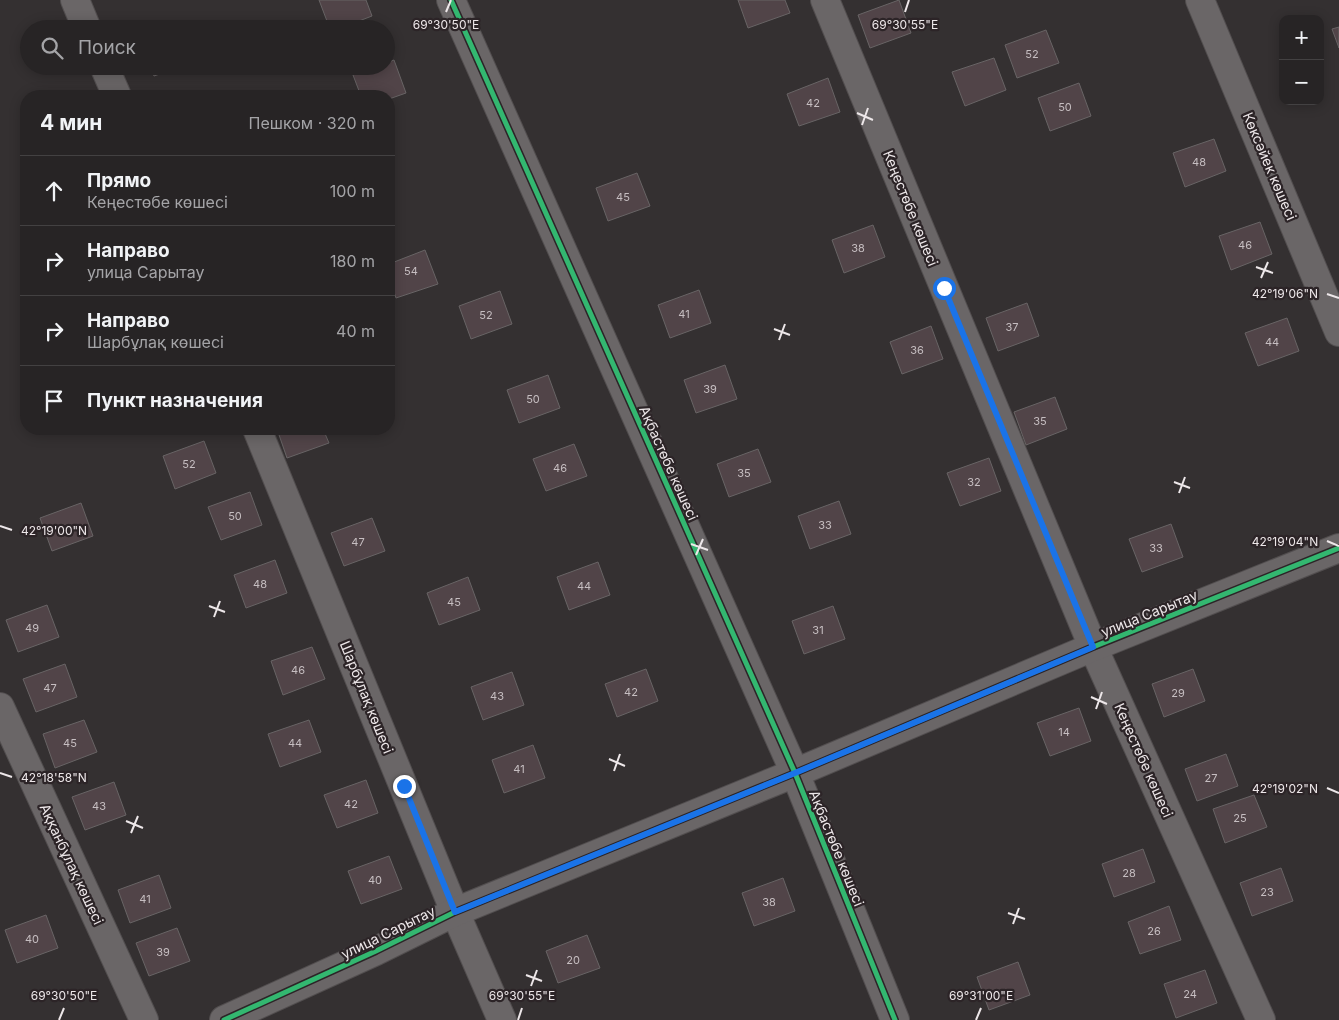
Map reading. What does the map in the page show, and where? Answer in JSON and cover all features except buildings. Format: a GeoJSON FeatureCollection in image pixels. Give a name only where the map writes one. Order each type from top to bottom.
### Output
{"type":"FeatureCollection","features":[{"type":"Feature","properties":{"kind":"street"},"geometry":{"type":"LineString","coordinates":[[74,0],[83,20]]}},
{"type":"Feature","properties":{"kind":"street","name":"Ақбастөбе көшесі"},"geometry":{"type":"LineString","coordinates":[[451,0],[795,773],[895,1020]]}},
{"type":"Feature","properties":{"kind":"street","name":"Кеңестөбе көшесі"},"geometry":{"type":"LineString","coordinates":[[825,0],[1093,647],[1261,1020]]}},
{"type":"Feature","properties":{"kind":"street","name":"Көксәйек көшесі"},"geometry":{"type":"LineString","coordinates":[[1200,0],[1339,332]]}},
{"type":"Feature","properties":{"kind":"street"},"geometry":{"type":"LineString","coordinates":[[108,75],[114,90]]}},
{"type":"Feature","properties":{"kind":"street","name":"Шарбұлақ көшесі"},"geometry":{"type":"LineString","coordinates":[[260,435],[455,912],[502,1020]]}},
{"type":"Feature","properties":{"kind":"street","name":"улица Сарытау"},"geometry":{"type":"LineString","coordinates":[[224,1020],[376,952],[455,912],[795,773],[1093,647],[1339,548]]}},
{"type":"Feature","properties":{"kind":"street","name":"Аққанбұлақ көшесі"},"geometry":{"type":"LineString","coordinates":[[0,707],[144,1020]]}},
{"type":"Feature","properties":{"kind":"cycle path"},"geometry":{"type":"LineString","coordinates":[[451,0],[795,773],[895,1020]]}},
{"type":"Feature","properties":{"kind":"cycle path"},"geometry":{"type":"LineString","coordinates":[[224,1020],[376,951],[455,912],[795,773],[1093,647],[1339,548]]}},
{"type":"Feature","properties":{"kind":"route"},"geometry":{"type":"LineString","coordinates":[[404,786],[455,912],[795,773],[1093,647],[944,288]]}}]}
